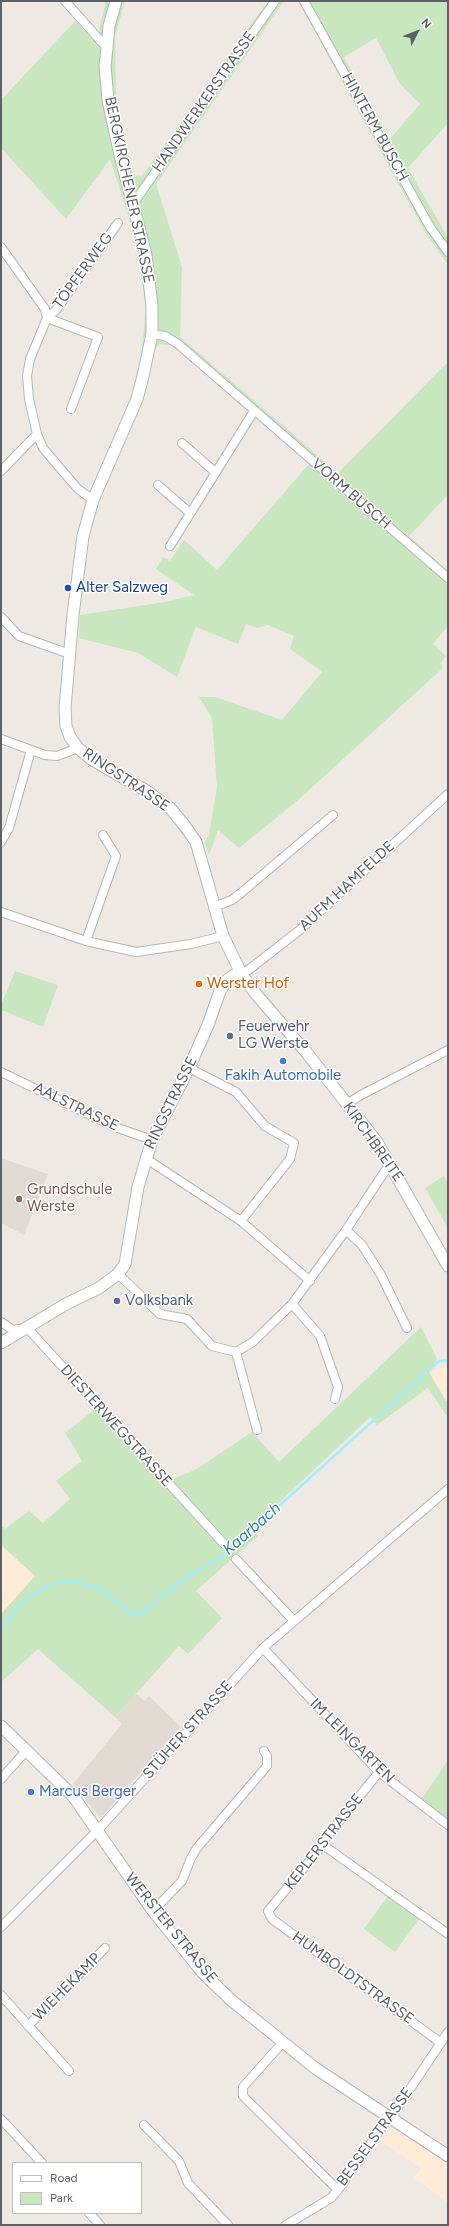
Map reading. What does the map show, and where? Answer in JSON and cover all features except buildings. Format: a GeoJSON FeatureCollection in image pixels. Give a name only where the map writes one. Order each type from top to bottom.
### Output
{"type":"FeatureCollection","features":[{"type":"Feature","properties":{"kind":"street"},"geometry":{"type":"LineString","coordinates":[[65,1],[107,48]]}},
{"type":"Feature","properties":{"kind":"street","name":"BERGKIRCHENER STRASSE"},"geometry":{"type":"LineString","coordinates":[[78,748],[68,731],[65,708],[79,562],[83,536],[93,500],[137,399],[144,376],[152,334],[152,306],[146,255],[108,100],[106,66],[107,48],[109,26],[116,1]]}},
{"type":"Feature","properties":{"kind":"street","name":"HANDWERKERSTRASSE"},"geometry":{"type":"LineString","coordinates":[[133,204],[275,1]]}},
{"type":"Feature","properties":{"kind":"street","name":"HINTERM BUSCH"},"geometry":{"type":"LineString","coordinates":[[304,1],[430,227],[448,252]]}},
{"type":"Feature","properties":{"kind":"street","name":"TÖPFERWEG"},"geometry":{"type":"LineString","coordinates":[[47,318],[56,310],[118,223]]}},
{"type":"Feature","properties":{"kind":"street"},"geometry":{"type":"LineString","coordinates":[[1,247],[45,309],[47,318],[30,359],[27,376],[29,399],[36,434],[43,448],[59,467],[78,489],[93,500]]}},
{"type":"Feature","properties":{"kind":"street"},"geometry":{"type":"LineString","coordinates":[[47,318],[98,337],[71,409]]}},
{"type":"Feature","properties":{"kind":"street","name":"VORM BUSCH"},"geometry":{"type":"LineString","coordinates":[[152,334],[164,336],[175,342],[448,578]]}},
{"type":"Feature","properties":{"kind":"street"},"geometry":{"type":"LineString","coordinates":[[170,546],[254,411]]}},
{"type":"Feature","properties":{"kind":"street"},"geometry":{"type":"LineString","coordinates":[[1,471],[36,434]]}},
{"type":"Feature","properties":{"kind":"street"},"geometry":{"type":"LineString","coordinates":[[182,443],[215,472]]}},
{"type":"Feature","properties":{"kind":"street"},"geometry":{"type":"LineString","coordinates":[[158,485],[190,513]]}},
{"type":"Feature","properties":{"kind":"street"},"geometry":{"type":"LineString","coordinates":[[1,617],[19,636],[70,654]]}},
{"type":"Feature","properties":{"kind":"street","name":"RINGSTRASSE"},"geometry":{"type":"LineString","coordinates":[[1,739],[31,750],[57,756],[78,748],[91,759],[148,792],[170,808],[196,842],[223,936],[241,973],[227,980],[220,991],[208,1025],[189,1068],[152,1140],[145,1158],[138,1187],[128,1254],[125,1264],[118,1274],[99,1288],[66,1304],[1,1343]]}},
{"type":"Feature","properties":{"kind":"street"},"geometry":{"type":"LineString","coordinates":[[1,842],[9,828],[31,750]]}},
{"type":"Feature","properties":{"kind":"street","name":"AUFM HAMFELDE"},"geometry":{"type":"LineString","coordinates":[[241,973],[301,929],[448,794]]}},
{"type":"Feature","properties":{"kind":"street"},"geometry":{"type":"LineString","coordinates":[[214,907],[232,900],[241,894],[333,814]]}},
{"type":"Feature","properties":{"kind":"street"},"geometry":{"type":"LineString","coordinates":[[86,941],[116,856],[103,836]]}},
{"type":"Feature","properties":{"kind":"street"},"geometry":{"type":"LineString","coordinates":[[1,912],[86,941],[136,952],[191,944],[223,936]]}},
{"type":"Feature","properties":{"kind":"street","name":"KIRCHBREITE"},"geometry":{"type":"LineString","coordinates":[[241,973],[255,994],[306,1052],[366,1128],[391,1165],[448,1266]]}},
{"type":"Feature","properties":{"kind":"street"},"geometry":{"type":"LineString","coordinates":[[347,1104],[361,1095],[448,1050]]}},
{"type":"Feature","properties":{"kind":"street"},"geometry":{"type":"LineString","coordinates":[[189,1068],[236,1092],[265,1126],[294,1143],[290,1159],[241,1221]]}},
{"type":"Feature","properties":{"kind":"street","name":"AALSTRASSE"},"geometry":{"type":"LineString","coordinates":[[1,1072],[27,1082],[115,1127],[152,1140]]}},
{"type":"Feature","properties":{"kind":"street"},"geometry":{"type":"LineString","coordinates":[[145,1158],[241,1221],[310,1281]]}},
{"type":"Feature","properties":{"kind":"street"},"geometry":{"type":"LineString","coordinates":[[118,1274],[160,1314],[188,1319],[212,1346],[236,1352],[253,1342],[292,1304],[346,1230],[387,1168],[391,1165]]}},
{"type":"Feature","properties":{"kind":"street"},"geometry":{"type":"LineString","coordinates":[[346,1230],[362,1245],[381,1275],[407,1328]]}},
{"type":"Feature","properties":{"kind":"street"},"geometry":{"type":"LineString","coordinates":[[292,1304],[320,1336],[338,1387],[335,1399]]}},
{"type":"Feature","properties":{"kind":"street"},"geometry":{"type":"LineString","coordinates":[[1,1322],[13,1330],[25,1328]]}},
{"type":"Feature","properties":{"kind":"street","name":"DIESTERWEGSTRASSE"},"geometry":{"type":"LineString","coordinates":[[25,1328],[36,1337],[224,1544]]}},
{"type":"Feature","properties":{"kind":"street"},"geometry":{"type":"LineString","coordinates":[[236,1352],[257,1430]]}},
{"type":"Feature","properties":{"kind":"street","name":"STÜHER STRASSE"},"geometry":{"type":"LineString","coordinates":[[1,1927],[98,1830],[263,1648],[448,1489]]}},
{"type":"Feature","properties":{"kind":"street"},"geometry":{"type":"LineString","coordinates":[[236,1559],[294,1621]]}},
{"type":"Feature","properties":{"kind":"street","name":"IM LEINGARTEN"},"geometry":{"type":"LineString","coordinates":[[263,1648],[379,1772],[448,1825]]}},
{"type":"Feature","properties":{"kind":"street","name":"WERSTER STRASSE"},"geometry":{"type":"LineString","coordinates":[[1,1726],[73,1796],[154,1911],[202,1972],[245,2013],[315,2068],[448,2156]]}},
{"type":"Feature","properties":{"kind":"street"},"geometry":{"type":"LineString","coordinates":[[1,1779],[26,1751]]}},
{"type":"Feature","properties":{"kind":"street"},"geometry":{"type":"LineString","coordinates":[[154,1911],[182,1881],[191,1858],[197,1848],[267,1766],[267,1756],[264,1751]]}},
{"type":"Feature","properties":{"kind":"street","name":"KEPLERSTRASSE"},"geometry":{"type":"LineString","coordinates":[[268,1912],[323,1845],[325,1838],[379,1772]]}},
{"type":"Feature","properties":{"kind":"street"},"geometry":{"type":"LineString","coordinates":[[323,1845],[448,1934]]}},
{"type":"Feature","properties":{"kind":"street","name":"HUMBOLDTSTRASSE"},"geometry":{"type":"LineString","coordinates":[[268,1912],[272,1919],[441,2042]]}},
{"type":"Feature","properties":{"kind":"street","name":"WIEHEKAMP"},"geometry":{"type":"LineString","coordinates":[[28,2026],[105,1948]]}},
{"type":"Feature","properties":{"kind":"street","name":"WIEHEKAMP"},"geometry":{"type":"LineString","coordinates":[[1,1995],[69,2071]]}},
{"type":"Feature","properties":{"kind":"street","name":"BESSELSTRASSE"},"geometry":{"type":"LineString","coordinates":[[286,2225],[331,2198],[338,2190],[390,2118],[448,2032]]}},
{"type":"Feature","properties":{"kind":"street"},"geometry":{"type":"LineString","coordinates":[[283,2042],[242,2087],[243,2096],[338,2190]]}},
{"type":"Feature","properties":{"kind":"street"},"geometry":{"type":"LineString","coordinates":[[1,2119],[41,2162]]}},
{"type":"Feature","properties":{"kind":"street"},"geometry":{"type":"LineString","coordinates":[[144,2125],[179,2161],[188,2183],[228,2225]]}},
{"type":"Feature","properties":{"kind":"street"},"geometry":{"type":"LineString","coordinates":[[90,2214],[100,2225]]}},
{"type":"Feature","properties":{"kind":"shaded area","name":"Grundschule Werste"},"geometry":{"type":"Polygon","coordinates":[[[1,1158],[48,1174],[24,1235],[1,1223],[1,1158]]]}},
{"type":"Feature","properties":{"kind":"shaded area"},"geometry":{"type":"Polygon","coordinates":[[[448,1366],[448,1404],[429,1372],[448,1366]]]}},
{"type":"Feature","properties":{"kind":"shaded area"},"geometry":{"type":"Polygon","coordinates":[[[1,1545],[35,1576],[1,1614],[1,1545]]]}},
{"type":"Feature","properties":{"kind":"shaded area"},"geometry":{"type":"Polygon","coordinates":[[[136,1694],[145,1701],[149,1696],[181,1727],[149,1761],[103,1815],[99,1816],[73,1784],[122,1724],[115,1717],[136,1694]]]}},
{"type":"Feature","properties":{"kind":"shaded area"},"geometry":{"type":"Polygon","coordinates":[[[391,2126],[448,2162],[448,2203],[414,2178],[421,2168],[380,2141],[391,2126]]]}},
{"type":"Feature","properties":{"kind":"green space"},"geometry":{"type":"Polygon","coordinates":[[[106,1],[125,1],[115,36],[116,97],[133,175],[142,176],[268,1],[284,1],[156,184],[182,267],[180,337],[338,473],[448,362],[448,495],[409,536],[448,571],[448,626],[433,644],[446,656],[440,664],[443,668],[297,801],[239,848],[218,830],[209,855],[205,842],[209,835],[217,787],[212,718],[199,697],[215,697],[282,720],[322,672],[290,649],[294,636],[268,625],[257,628],[246,624],[238,644],[196,627],[177,677],[138,653],[79,638],[80,615],[165,602],[194,595],[156,569],[163,557],[170,561],[184,540],[217,570],[309,464],[172,345],[159,344],[155,350],[142,346],[146,310],[139,256],[126,208],[110,159],[66,219],[1,148],[1,100],[75,21],[96,43],[106,1]]]}},
{"type":"Feature","properties":{"kind":"green space"},"geometry":{"type":"Polygon","coordinates":[[[298,1],[448,1],[448,123],[408,168],[448,238],[448,265],[425,232],[298,1]],[[376,38],[344,57],[390,139],[420,104],[400,84],[376,38]]]}},
{"type":"Feature","properties":{"kind":"green space"},"geometry":{"type":"Polygon","coordinates":[[[15,971],[58,985],[43,1027],[1,1010],[1,1005],[15,971]]]}},
{"type":"Feature","properties":{"kind":"green space"},"geometry":{"type":"Polygon","coordinates":[[[444,1176],[448,1183],[448,1228],[425,1188],[444,1176]]]}},
{"type":"Feature","properties":{"kind":"green space"},"geometry":{"type":"Polygon","coordinates":[[[421,1327],[437,1359],[429,1372],[448,1404],[448,1418],[428,1388],[377,1425],[370,1417],[252,1528],[258,1536],[196,1591],[222,1618],[188,1654],[179,1646],[115,1717],[38,1649],[1,1682],[1,1614],[35,1576],[1,1545],[1,1524],[5,1529],[29,1511],[43,1523],[70,1499],[56,1481],[82,1461],[65,1433],[95,1409],[213,1539],[220,1533],[170,1480],[195,1470],[252,1432],[279,1462],[421,1327]]]}},
{"type":"Feature","properties":{"kind":"green space"},"geometry":{"type":"Polygon","coordinates":[[[448,1760],[448,1820],[421,1800],[448,1760]]]}},
{"type":"Feature","properties":{"kind":"green space"},"geometry":{"type":"Polygon","coordinates":[[[388,1896],[419,1919],[395,1952],[364,1929],[388,1896]]]}},
{"type":"Feature","properties":{"kind":"waterway","name":"Kaarbach"},"geometry":{"type":"LineString","coordinates":[[1,1627],[25,1600],[47,1585],[72,1581],[98,1587],[131,1614],[142,1614],[175,1585],[233,1549],[239,1539],[247,1535],[439,1361],[448,1360]]}},
{"type":"Feature","properties":{"kind":"place","name":"Alter Salzweg"},"geometry":{"type":"Point","coordinates":[68,588]}},
{"type":"Feature","properties":{"kind":"place","name":"Werster Hof"},"geometry":{"type":"Point","coordinates":[199,984]}},
{"type":"Feature","properties":{"kind":"place","name":"Feuerwehr LG Werste"},"geometry":{"type":"Point","coordinates":[230,1036]}},
{"type":"Feature","properties":{"kind":"place","name":"Fakih Automobile"},"geometry":{"type":"Point","coordinates":[283,1061]}},
{"type":"Feature","properties":{"kind":"place","name":"Grundschule Werste"},"geometry":{"type":"Point","coordinates":[19,1199]}},
{"type":"Feature","properties":{"kind":"place","name":"Volksbank"},"geometry":{"type":"Point","coordinates":[117,1301]}},
{"type":"Feature","properties":{"kind":"place","name":"Marcus Berger"},"geometry":{"type":"Point","coordinates":[31,1792]}}]}
